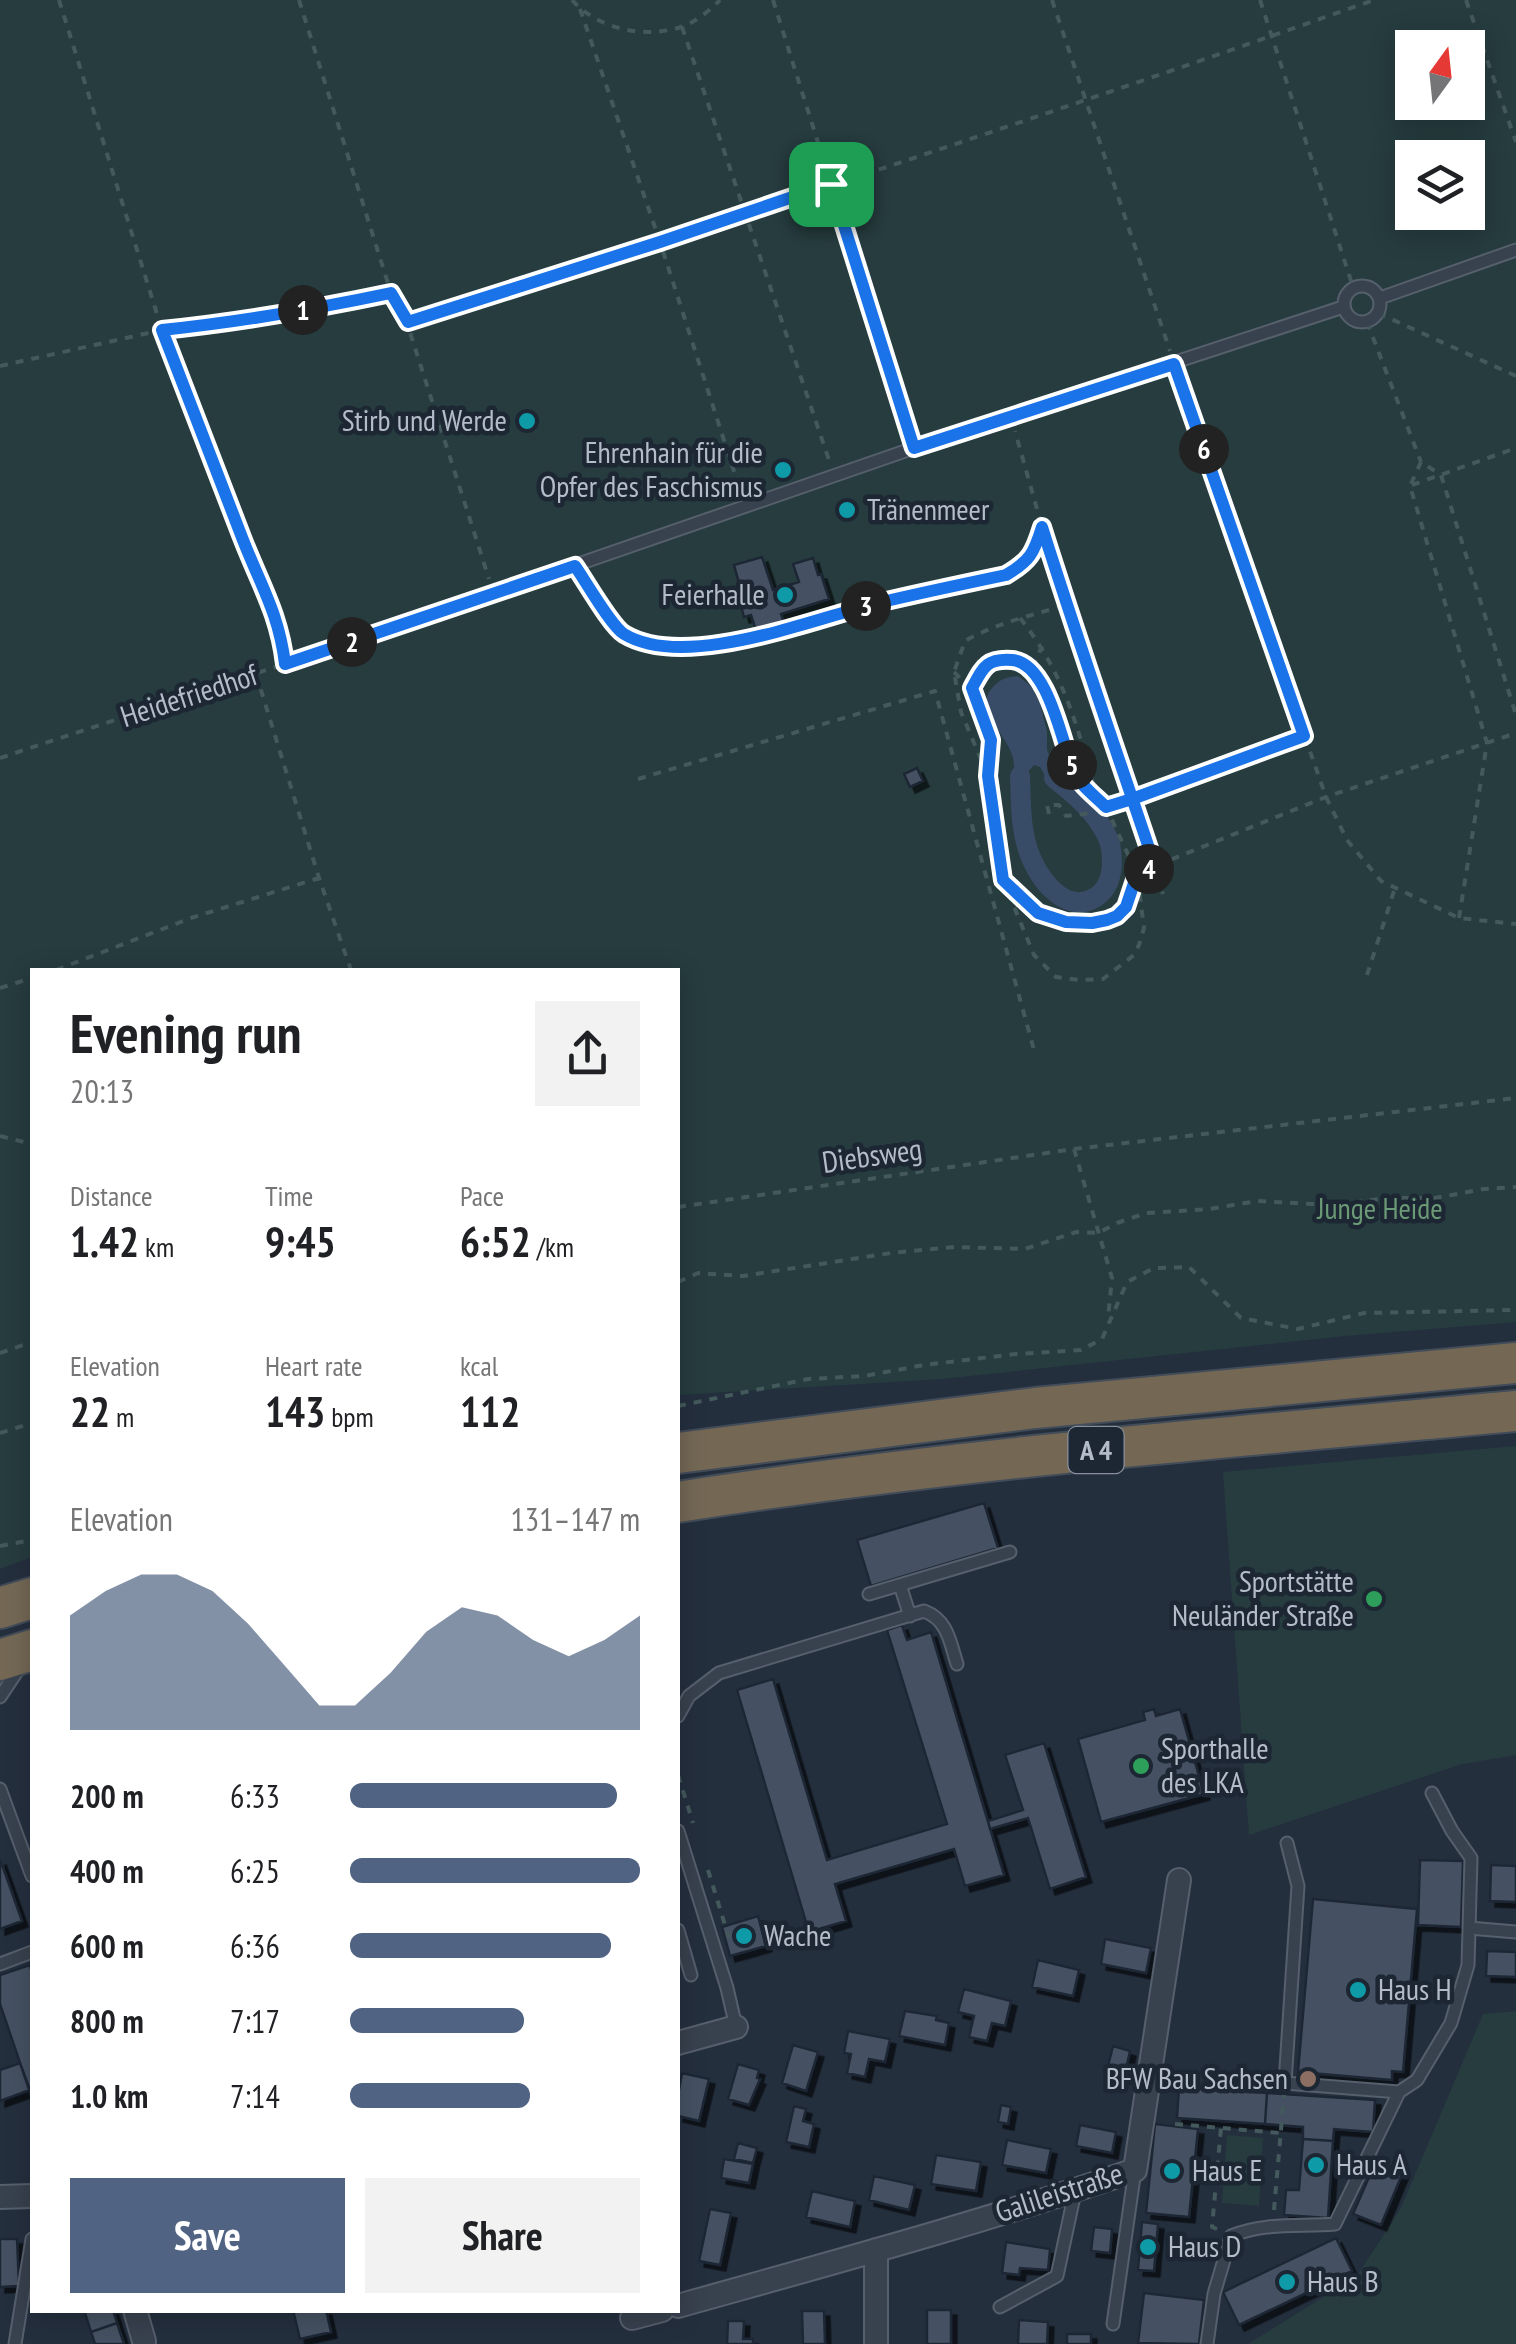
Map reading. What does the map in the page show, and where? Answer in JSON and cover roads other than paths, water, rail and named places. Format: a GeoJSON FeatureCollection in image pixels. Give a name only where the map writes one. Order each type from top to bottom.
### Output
{"type":"FeatureCollection","features":[{"type":"Feature","properties":{"kind":"highway","name":"A 4"},"geometry":{"type":"LineString","coordinates":[[680,1453],[1035,1408],[1516,1363]]}},
{"type":"Feature","properties":{"kind":"highway","name":"A 4"},"geometry":{"type":"LineString","coordinates":[[680,1502],[1023,1456],[1516,1411]]}},
{"type":"Feature","properties":{"kind":"highway"},"geometry":{"type":"LineString","coordinates":[[0,1608],[30,1599]]}},
{"type":"Feature","properties":{"kind":"highway"},"geometry":{"type":"LineString","coordinates":[[0,1660],[30,1651]]}},
{"type":"Feature","properties":{"kind":"street","name":"Galileistraße"},"geometry":{"type":"LineString","coordinates":[[680,2305],[1135,2170],[1180,1880]]}},
{"type":"Feature","properties":{"kind":"street"},"geometry":{"type":"LineString","coordinates":[[680,2042],[736,2027]]}},
{"type":"Feature","properties":{"kind":"street"},"geometry":{"type":"LineString","coordinates":[[0,2197],[30,2196]]}},
{"type":"Feature","properties":{"kind":"street"},"geometry":{"type":"LineString","coordinates":[[876,2250],[876,2344]]}},
{"type":"Feature","properties":{"kind":"street"},"geometry":{"type":"LineString","coordinates":[[136,2313],[144,2341]]}},
{"type":"Feature","properties":{"kind":"street"},"geometry":{"type":"LineString","coordinates":[[632,2318],[651,2313]]}},
{"type":"Feature","properties":{"kind":"lane"},"geometry":{"type":"LineString","coordinates":[[1380,298],[1516,250]]}},
{"type":"Feature","properties":{"kind":"lane"},"geometry":{"type":"LineString","coordinates":[[1354,287],[1374,290],[1380,298],[1378,313],[1367,322],[1349,317],[1344,307],[1345,297],[1354,287]]}},
{"type":"Feature","properties":{"kind":"lane"},"geometry":{"type":"LineString","coordinates":[[356,641],[914,448],[1344,307]]}},
{"type":"Feature","properties":{"kind":"lane"},"geometry":{"type":"LineString","coordinates":[[869,1594],[1010,1552]]}},
{"type":"Feature","properties":{"kind":"lane"},"geometry":{"type":"LineString","coordinates":[[900,1584],[910,1616]]}},
{"type":"Feature","properties":{"kind":"lane"},"geometry":{"type":"LineString","coordinates":[[680,1709],[685,1691],[719,1672],[924,1612],[944,1624],[957,1664]]}},
{"type":"Feature","properties":{"kind":"lane"},"geometry":{"type":"LineString","coordinates":[[0,1697],[30,1653]]}},
{"type":"Feature","properties":{"kind":"lane"},"geometry":{"type":"LineString","coordinates":[[0,1789],[30,1865]]}},
{"type":"Feature","properties":{"kind":"lane"},"geometry":{"type":"LineString","coordinates":[[1208,2344],[1214,2294],[1231,2236],[1273,2225],[1336,2224],[1399,2092],[1417,2080],[1451,2023],[1468,1965],[1471,1858],[1432,1793]]}},
{"type":"Feature","properties":{"kind":"lane"},"geometry":{"type":"LineString","coordinates":[[680,1837],[736,2027]]}},
{"type":"Feature","properties":{"kind":"lane"},"geometry":{"type":"LineString","coordinates":[[1287,1843],[1298,1886],[1285,2083],[1399,2092]]}},
{"type":"Feature","properties":{"kind":"lane"},"geometry":{"type":"LineString","coordinates":[[1469,1928],[1516,1932]]}},
{"type":"Feature","properties":{"kind":"lane"},"geometry":{"type":"LineString","coordinates":[[680,1937],[691,1975]]}},
{"type":"Feature","properties":{"kind":"lane"},"geometry":{"type":"LineString","coordinates":[[0,1964],[30,1953]]}},
{"type":"Feature","properties":{"kind":"lane"},"geometry":{"type":"LineString","coordinates":[[1113,2324],[1135,2170]]}},
{"type":"Feature","properties":{"kind":"lane"},"geometry":{"type":"LineString","coordinates":[[1000,2307],[1057,2276],[1076,2190]]}},
{"type":"Feature","properties":{"kind":"lane"},"geometry":{"type":"LineString","coordinates":[[15,2344],[30,2250]]}},
{"type":"Feature","properties":{"kind":"water"},"geometry":{"type":"Polygon","coordinates":[[[1018,676],[1031,686],[1040,703],[1047,750],[1058,774],[1047,779],[1040,767],[1034,765],[1026,774],[1015,775],[1011,753],[987,709],[989,692],[996,684],[1018,676]]]}},
{"type":"Feature","properties":{"kind":"waterway"},"geometry":{"type":"LineString","coordinates":[[1020,776],[1023,829],[1036,869],[1057,894],[1086,902],[1100,894],[1108,882],[1112,864],[1110,844],[1090,810],[1054,778]]}},
{"type":"Feature","properties":{"kind":"place","name":"Stirb und Werde"},"geometry":{"type":"Point","coordinates":[527,421]}},
{"type":"Feature","properties":{"kind":"place","name":"Ehrenhain für die Opfer des Faschismus"},"geometry":{"type":"Point","coordinates":[783,470]}},
{"type":"Feature","properties":{"kind":"place","name":"Tränenmeer"},"geometry":{"type":"Point","coordinates":[847,510]}},
{"type":"Feature","properties":{"kind":"place","name":"Feierhalle"},"geometry":{"type":"Point","coordinates":[785,595]}},
{"type":"Feature","properties":{"kind":"place","name":"Sportstätte Neuländer Straße"},"geometry":{"type":"Point","coordinates":[1374,1599]}},
{"type":"Feature","properties":{"kind":"place","name":"Sporthalle des LKA"},"geometry":{"type":"Point","coordinates":[1141,1766]}},
{"type":"Feature","properties":{"kind":"place","name":"Wache"},"geometry":{"type":"Point","coordinates":[744,1936]}},
{"type":"Feature","properties":{"kind":"place","name":"Haus H"},"geometry":{"type":"Point","coordinates":[1358,1990]}},
{"type":"Feature","properties":{"kind":"place","name":"BFW Bau Sachsen"},"geometry":{"type":"Point","coordinates":[1308,2079]}},
{"type":"Feature","properties":{"kind":"place","name":"Haus A"},"geometry":{"type":"Point","coordinates":[1316,2165]}},
{"type":"Feature","properties":{"kind":"place","name":"Haus E"},"geometry":{"type":"Point","coordinates":[1172,2171]}},
{"type":"Feature","properties":{"kind":"place","name":"Haus D"},"geometry":{"type":"Point","coordinates":[1148,2247]}},
{"type":"Feature","properties":{"kind":"place","name":"Haus B"},"geometry":{"type":"Point","coordinates":[1287,2282]}},
{"type":"Feature","properties":{"kind":"park label","name":"Junge Heide"},"geometry":{"type":"Point","coordinates":[1380,1209]}}]}
